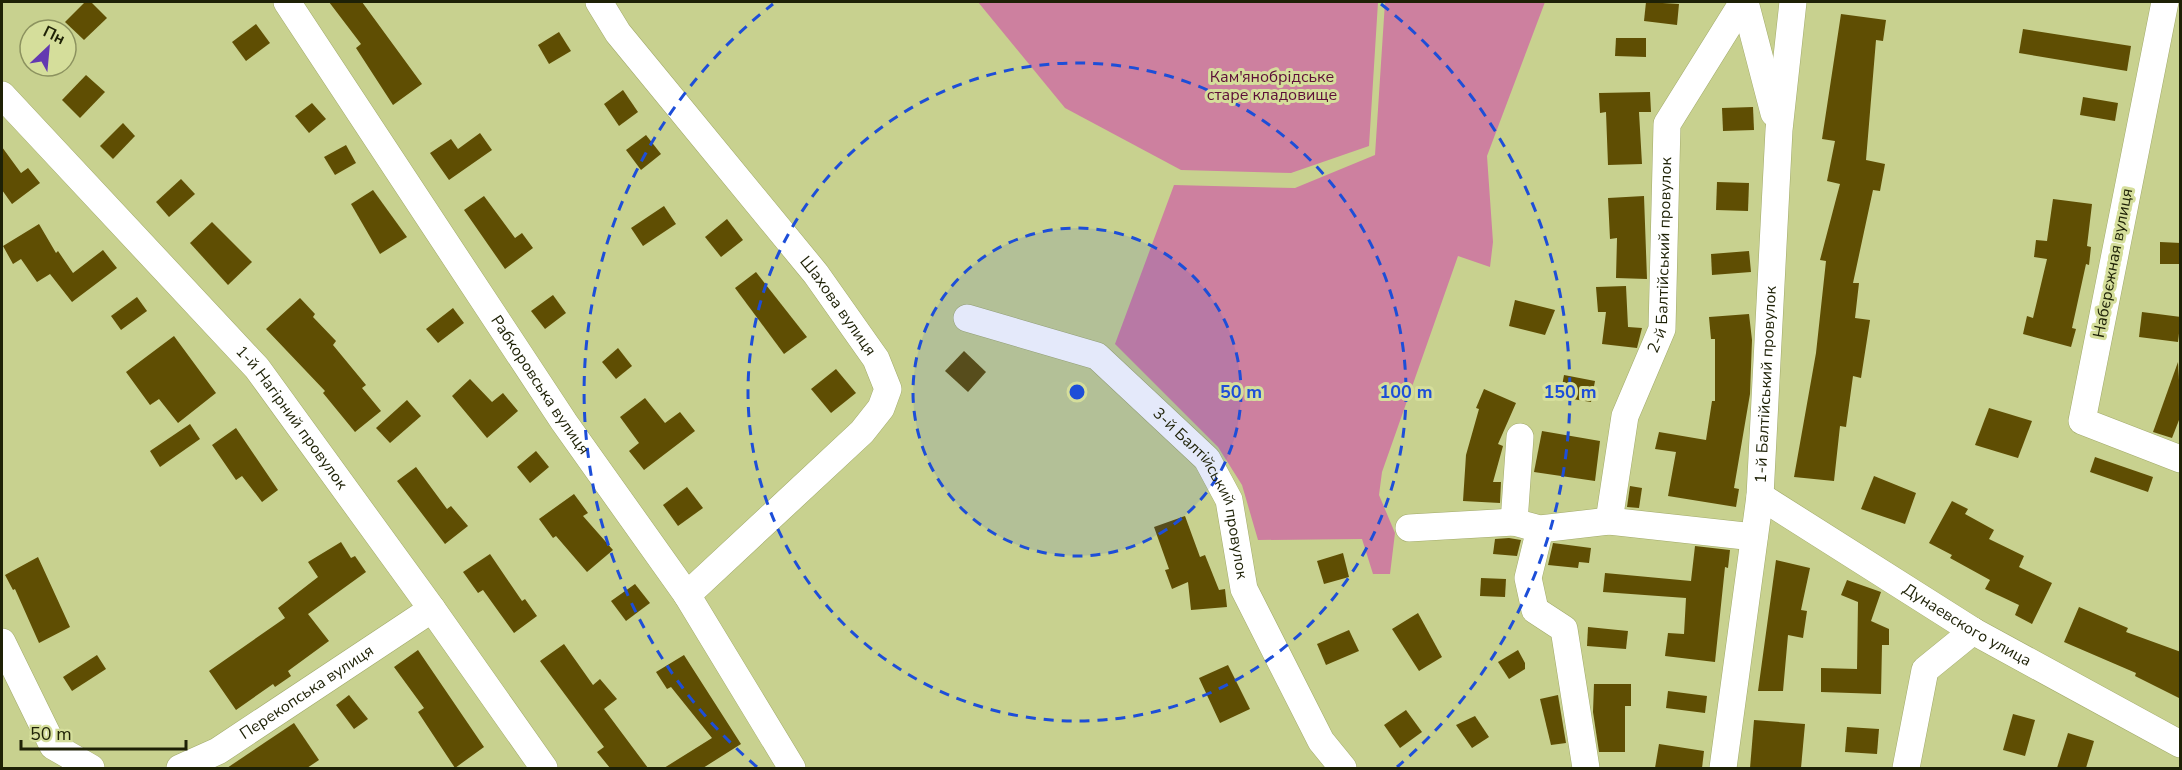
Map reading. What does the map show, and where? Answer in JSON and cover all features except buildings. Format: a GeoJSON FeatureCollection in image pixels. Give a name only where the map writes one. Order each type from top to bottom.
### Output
{"type":"FeatureCollection","features":[{"type":"Feature","properties":{"kind":"street","name":"Рабкоровська вулиця"},"geometry":{"type":"LineString","coordinates":[[287,2],[564,422],[687,595],[792,768]]}},
{"type":"Feature","properties":{"kind":"street","name":"Шахова вулиця"},"geometry":{"type":"LineString","coordinates":[[599,2],[618,33],[816,274],[876,358],[888,389],[881,408],[862,432],[687,595]]}},
{"type":"Feature","properties":{"kind":"street","name":"2-й Балтійський провулок"},"geometry":{"type":"LineString","coordinates":[[1744,2],[1779,130]]}},
{"type":"Feature","properties":{"kind":"street","name":"2-й Балтійський провулок"},"geometry":{"type":"LineString","coordinates":[[1609,521],[1625,416],[1662,329],[1667,124],[1744,2]]}},
{"type":"Feature","properties":{"kind":"street","name":"1-й Балтійський провулок"},"geometry":{"type":"LineString","coordinates":[[1723,768],[1760,496],[1779,130],[1793,2]]}},
{"type":"Feature","properties":{"kind":"street","name":"Набєрєжная вулиця"},"geometry":{"type":"LineString","coordinates":[[2165,2],[2082,422],[2181,459]]}},
{"type":"Feature","properties":{"kind":"street","name":"1-й Нагірний провулок"},"geometry":{"type":"LineString","coordinates":[[2,95],[257,368],[544,768]]}},
{"type":"Feature","properties":{"kind":"street","name":"3-й Балтійський провулок"},"geometry":{"type":"LineString","coordinates":[[967,318],[1097,356],[1207,459],[1229,500],[1244,589],[1322,741],[1343,768]]}},
{"type":"Feature","properties":{"kind":"street"},"geometry":{"type":"LineString","coordinates":[[1514,522],[1520,437]]}},
{"type":"Feature","properties":{"kind":"street","name":"Дунаевского улица"},"geometry":{"type":"LineString","coordinates":[[1760,496],[1973,631],[2181,744]]}},
{"type":"Feature","properties":{"kind":"street"},"geometry":{"type":"LineString","coordinates":[[1409,528],[1514,522],[1540,529],[1609,521],[1754,537]]}},
{"type":"Feature","properties":{"kind":"street"},"geometry":{"type":"LineString","coordinates":[[1540,529],[1528,578],[1535,610],[1564,629],[1586,768]]}},
{"type":"Feature","properties":{"kind":"street","name":"Перекопська вулиця"},"geometry":{"type":"LineString","coordinates":[[180,768],[218,751],[432,609]]}},
{"type":"Feature","properties":{"kind":"street"},"geometry":{"type":"LineString","coordinates":[[1906,768],[1925,670],[1973,631]]}},
{"type":"Feature","properties":{"kind":"street"},"geometry":{"type":"LineString","coordinates":[[2,642],[57,757],[92,768]]}},
{"type":"Feature","properties":{"kind":"green space","name":"Кам'янобрідське старе кладовище"},"geometry":{"type":"Polygon","coordinates":[[[978,2],[1378,2],[1369,146],[1291,173],[1181,170],[1065,108],[978,2]]]}},
{"type":"Feature","properties":{"kind":"green space"},"geometry":{"type":"Polygon","coordinates":[[[1385,2],[1545,2],[1487,156],[1493,242],[1490,267],[1458,256],[1382,472],[1379,495],[1395,533],[1390,574],[1373,574],[1362,539],[1258,540],[1242,485],[1218,447],[1115,344],[1174,185],[1295,188],[1375,155],[1385,2]]]}}]}
